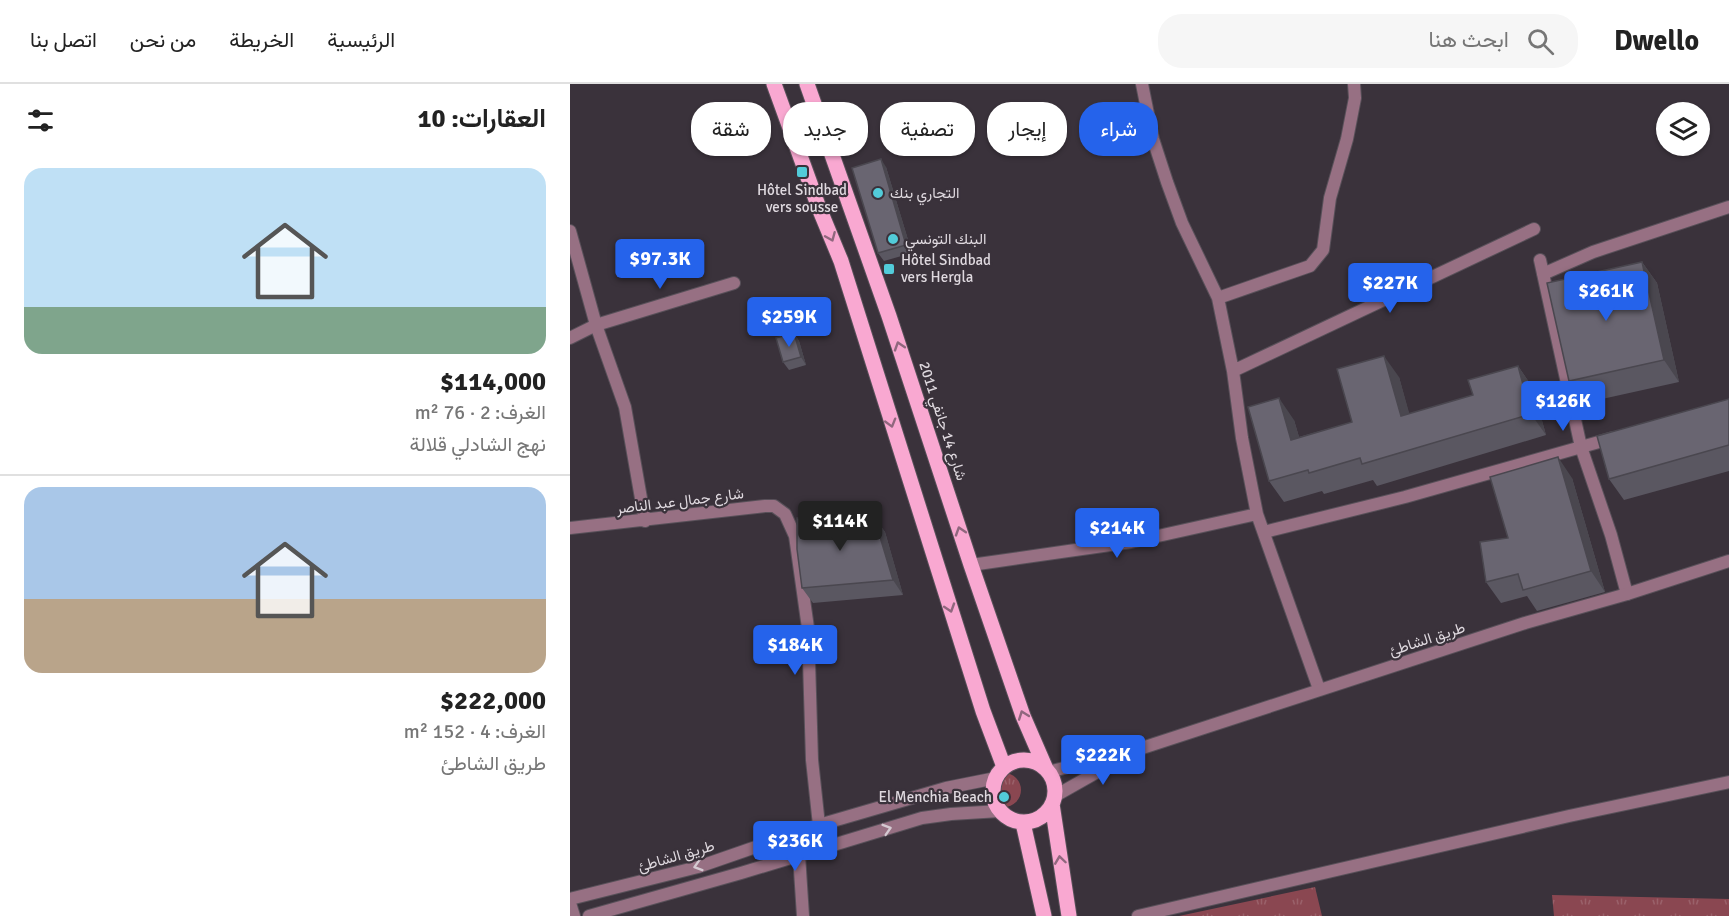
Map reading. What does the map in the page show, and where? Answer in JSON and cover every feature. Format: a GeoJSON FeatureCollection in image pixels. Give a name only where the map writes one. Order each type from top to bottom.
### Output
{"type":"FeatureCollection","features":[{"type":"Feature","properties":{"kind":"main road"},"geometry":{"type":"LineString","coordinates":[[774,84],[819,208],[841,261],[980,700],[1000,772]]}},
{"type":"Feature","properties":{"kind":"main road","name":"شارع 14 جانفي 2011"},"geometry":{"type":"LineString","coordinates":[[807,84],[890,316],[1023,716],[1047,770]]}},
{"type":"Feature","properties":{"kind":"main road"},"geometry":{"type":"LineString","coordinates":[[1053,800],[1045,814],[1023,823],[1010,819],[1000,812],[994,801],[992,789],[1000,772],[1021,760],[1038,764],[1047,770],[1053,779],[1053,800],[1068,916]]}},
{"type":"Feature","properties":{"kind":"main road"},"geometry":{"type":"LineString","coordinates":[[1023,823],[1044,916]]}},
{"type":"Feature","properties":{"kind":"street"},"geometry":{"type":"LineString","coordinates":[[1142,84],[1154,139],[1167,182],[1182,223],[1218,298],[1257,514],[1319,689]]}},
{"type":"Feature","properties":{"kind":"street"},"geometry":{"type":"LineString","coordinates":[[1218,298],[1310,266],[1323,250],[1330,198],[1347,139],[1355,98],[1354,84]]}},
{"type":"Feature","properties":{"kind":"street"},"geometry":{"type":"LineString","coordinates":[[1543,274],[1593,252],[1729,207]]}},
{"type":"Feature","properties":{"kind":"street"},"geometry":{"type":"LineString","coordinates":[[1233,371],[1534,229]]}},
{"type":"Feature","properties":{"kind":"street"},"geometry":{"type":"LineString","coordinates":[[570,231],[596,325],[625,407],[645,521]]}},
{"type":"Feature","properties":{"kind":"street"},"geometry":{"type":"LineString","coordinates":[[1540,260],[1581,447],[1611,536],[1627,594]]}},
{"type":"Feature","properties":{"kind":"street"},"geometry":{"type":"LineString","coordinates":[[570,338],[596,325],[734,283]]}},
{"type":"Feature","properties":{"kind":"street"},"geometry":{"type":"LineString","coordinates":[[1264,532],[1405,497],[1627,434]]}},
{"type":"Feature","properties":{"kind":"street","name":"شارع جمال عبد الناصر"},"geometry":{"type":"LineString","coordinates":[[570,528],[774,506],[781,510],[788,519],[795,536],[808,628],[812,760],[819,825]]}},
{"type":"Feature","properties":{"kind":"street"},"geometry":{"type":"LineString","coordinates":[[971,565],[1131,542],[1257,514]]}},
{"type":"Feature","properties":{"kind":"street","name":"طريق الشاطئ"},"geometry":{"type":"LineString","coordinates":[[1047,770],[1136,750],[1525,623],[1627,594],[1729,561]]}},
{"type":"Feature","properties":{"kind":"street","name":"طريق الشاطئ"},"geometry":{"type":"LineString","coordinates":[[1053,800],[1136,750]]}},
{"type":"Feature","properties":{"kind":"street","name":"طريق الشاطئ"},"geometry":{"type":"LineString","coordinates":[[570,901],[698,867],[819,825],[1000,772]]}},
{"type":"Feature","properties":{"kind":"street"},"geometry":{"type":"LineString","coordinates":[[1138,916],[1557,819],[1729,782]]}},
{"type":"Feature","properties":{"kind":"street"},"geometry":{"type":"LineString","coordinates":[[589,916],[922,818],[1000,812]]}},
{"type":"Feature","properties":{"kind":"street"},"geometry":{"type":"LineString","coordinates":[[799,855],[803,916]]}},
{"type":"Feature","properties":{"kind":"street"},"geometry":{"type":"LineString","coordinates":[[570,901],[574,916]]}},
{"type":"Feature","properties":{"kind":"green space"},"geometry":{"type":"Polygon","coordinates":[[[1004,773],[1016,778],[1021,790],[1016,802],[1004,807],[992,802],[987,790],[992,778],[1004,773]]]}},
{"type":"Feature","properties":{"kind":"green space"},"geometry":{"type":"Polygon","coordinates":[[[1315,887],[1322,916],[1179,916],[1315,887]]]}},
{"type":"Feature","properties":{"kind":"green space"},"geometry":{"type":"Polygon","coordinates":[[[1552,895],[1729,899],[1729,916],[1554,916],[1552,895]]]}},
{"type":"Feature","properties":{"kind":"building"},"geometry":{"type":"Polygon","coordinates":[[[881,159],[906,245],[878,253],[852,168],[881,159]]]}},
{"type":"Feature","properties":{"kind":"building"},"geometry":{"type":"Polygon","coordinates":[[[1642,262],[1664,360],[1569,381],[1547,283],[1642,262]]]}},
{"type":"Feature","properties":{"kind":"building"},"geometry":{"type":"Polygon","coordinates":[[[794,333],[801,357],[783,362],[776,338],[794,333]]]}},
{"type":"Feature","properties":{"kind":"building"},"geometry":{"type":"Polygon","coordinates":[[[1384,356],[1401,416],[1473,395],[1468,380],[1518,366],[1531,414],[1362,464],[1360,458],[1309,473],[1308,470],[1269,481],[1248,407],[1279,398],[1291,440],[1352,422],[1337,369],[1384,356]]]}},
{"type":"Feature","properties":{"kind":"building"},"geometry":{"type":"Polygon","coordinates":[[[1729,399],[1729,445],[1609,479],[1597,436],[1729,399]]]}},
{"type":"Feature","properties":{"kind":"building"},"geometry":{"type":"Polygon","coordinates":[[[1558,457],[1591,571],[1523,590],[1518,574],[1486,582],[1480,542],[1508,538],[1490,477],[1558,457]]]}},
{"type":"Feature","properties":{"kind":"building"},"geometry":{"type":"Polygon","coordinates":[[[874,517],[893,580],[802,588],[797,549],[797,518],[874,517]]]}},
{"type":"Feature","properties":{"kind":"place","name":"Hôtel Sindbad vers sousse"},"geometry":{"type":"Point","coordinates":[802,172]}},
{"type":"Feature","properties":{"kind":"place","name":"التجاري بنك"},"geometry":{"type":"Point","coordinates":[878,193]}},
{"type":"Feature","properties":{"kind":"place","name":"البنك التونسي"},"geometry":{"type":"Point","coordinates":[893,239]}},
{"type":"Feature","properties":{"kind":"place","name":"Hôtel Sindbad vers Hergla"},"geometry":{"type":"Point","coordinates":[889,269]}},
{"type":"Feature","properties":{"kind":"place","name":"El Menchia Beach"},"geometry":{"type":"Point","coordinates":[1004,797]}}]}
